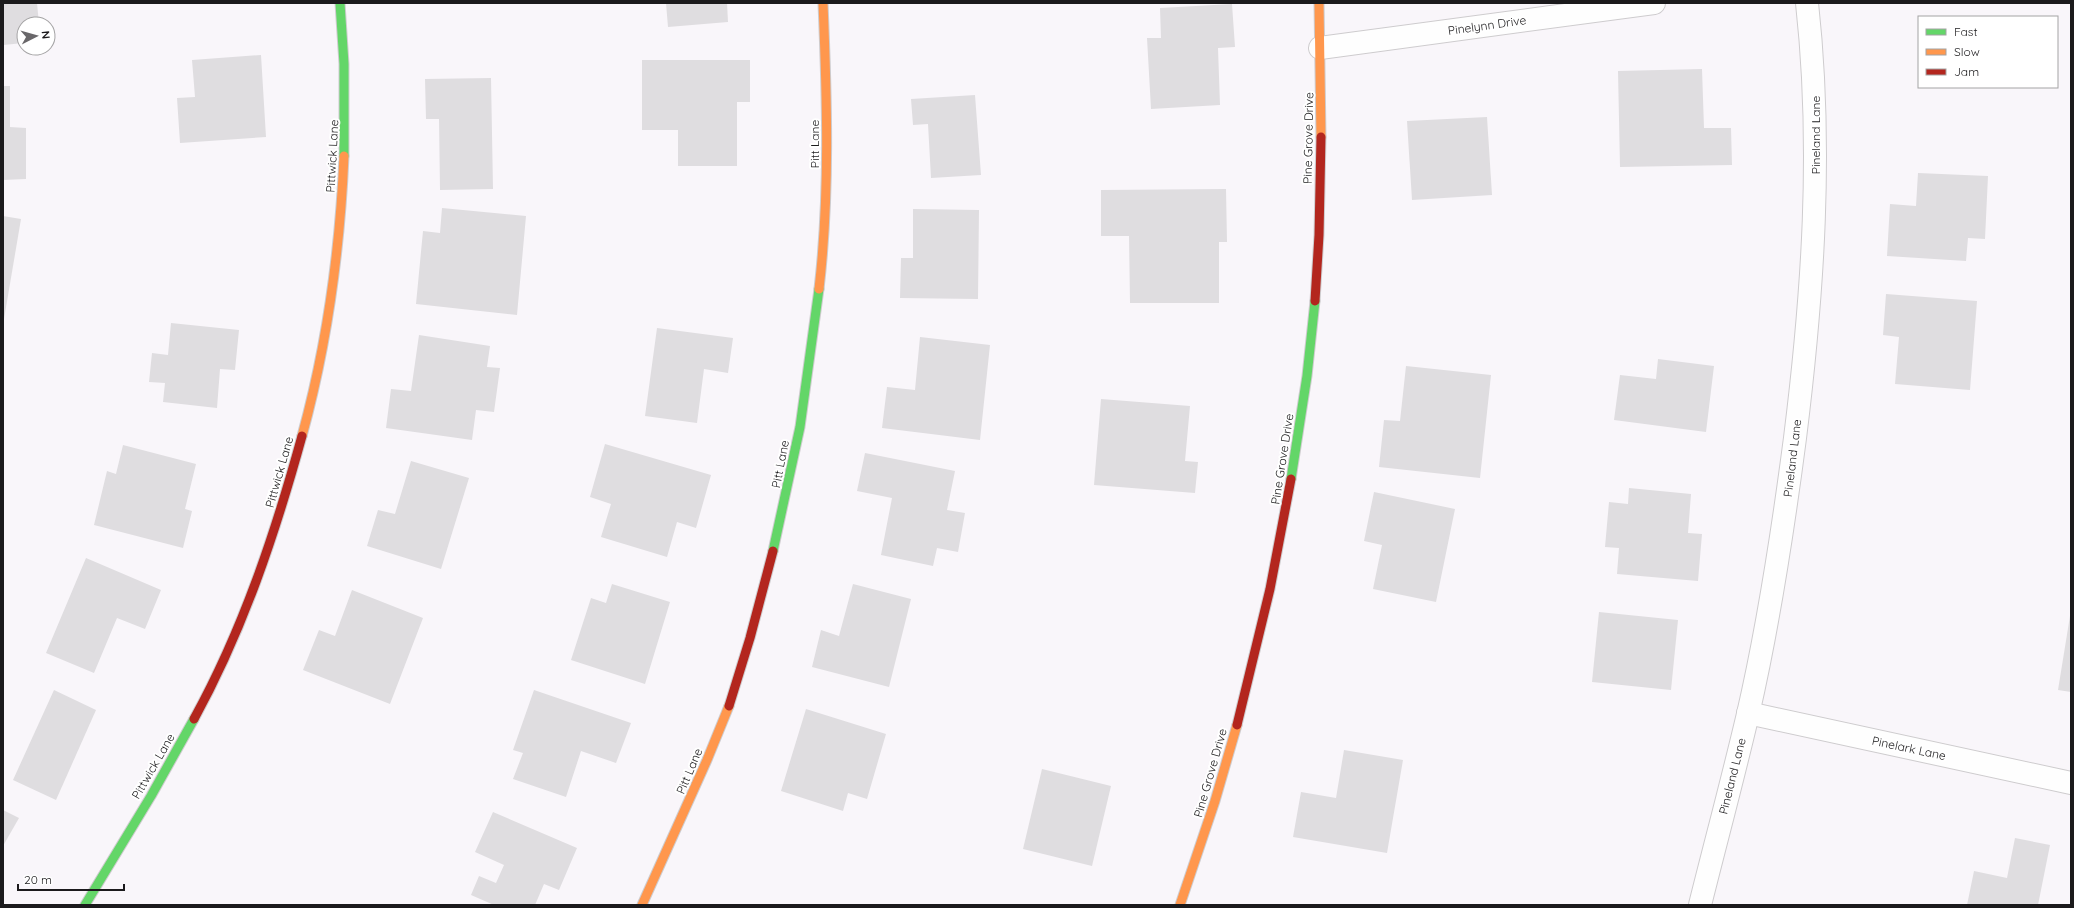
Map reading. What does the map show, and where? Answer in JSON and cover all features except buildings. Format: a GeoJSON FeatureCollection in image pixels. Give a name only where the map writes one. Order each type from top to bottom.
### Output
{"type":"FeatureCollection","features":[{"type":"Feature","properties":{"kind":"street","name":"Pittwick Lane"},"geometry":{"type":"LineString","coordinates":[[85,905],[184,738],[237,631],[260,574],[297,455],[323,344],[332,284],[343,184],[346,137],[345,86],[340,3]]}},
{"type":"Feature","properties":{"kind":"street","name":"Pitt Lane"},"geometry":{"type":"LineString","coordinates":[[642,905],[697,784],[734,692],[763,592],[785,499],[805,394],[822,264],[827,153],[823,3]]}},
{"type":"Feature","properties":{"kind":"street","name":"Pine Grove Drive"},"geometry":{"type":"LineString","coordinates":[[1180,905],[1221,782],[1252,671],[1274,577],[1297,447],[1310,352],[1316,276],[1320,176],[1319,3]]}},
{"type":"Feature","properties":{"kind":"street","name":"Pinelynn Drive"},"geometry":{"type":"LineString","coordinates":[[1320,48],[1654,3]]}},
{"type":"Feature","properties":{"kind":"street","name":"Pineland Lane"},"geometry":{"type":"LineString","coordinates":[[1700,905],[1748,713],[1784,524],[1798,417],[1813,241],[1816,139],[1813,57],[1807,3]]}},
{"type":"Feature","properties":{"kind":"street","name":"Pinelark Lane"},"geometry":{"type":"LineString","coordinates":[[1748,713],[2071,783]]}},
{"type":"Feature","properties":{"kind":"traffic: fast"},"geometry":{"type":"LineString","coordinates":[[340,3],[344,64],[344,156]]}},
{"type":"Feature","properties":{"kind":"traffic: fast"},"geometry":{"type":"LineString","coordinates":[[773,551],[800,427],[819,289]]}},
{"type":"Feature","properties":{"kind":"traffic: fast"},"geometry":{"type":"LineString","coordinates":[[1291,479],[1307,376],[1315,301]]}},
{"type":"Feature","properties":{"kind":"traffic: fast"},"geometry":{"type":"LineString","coordinates":[[85,905],[151,796],[194,719]]}},
{"type":"Feature","properties":{"kind":"traffic: slow"},"geometry":{"type":"LineString","coordinates":[[819,289],[825,218],[827,146],[823,3]]}},
{"type":"Feature","properties":{"kind":"traffic: slow"},"geometry":{"type":"LineString","coordinates":[[1319,3],[1321,137]]}},
{"type":"Feature","properties":{"kind":"traffic: slow"},"geometry":{"type":"LineString","coordinates":[[302,436],[319,367],[331,297],[336,262],[344,156]]}},
{"type":"Feature","properties":{"kind":"traffic: slow"},"geometry":{"type":"LineString","coordinates":[[642,905],[707,760],[729,706]]}},
{"type":"Feature","properties":{"kind":"traffic: slow"},"geometry":{"type":"LineString","coordinates":[[1180,905],[1215,801],[1237,725]]}},
{"type":"Feature","properties":{"kind":"traffic: jam"},"geometry":{"type":"LineString","coordinates":[[1315,301],[1319,235],[1321,137]]}},
{"type":"Feature","properties":{"kind":"traffic: jam"},"geometry":{"type":"LineString","coordinates":[[194,719],[212,685],[243,616],[281,509],[302,436]]}},
{"type":"Feature","properties":{"kind":"traffic: jam"},"geometry":{"type":"LineString","coordinates":[[1237,725],[1270,589],[1291,479]]}},
{"type":"Feature","properties":{"kind":"traffic: jam"},"geometry":{"type":"LineString","coordinates":[[729,706],[750,638],[773,551]]}}]}
